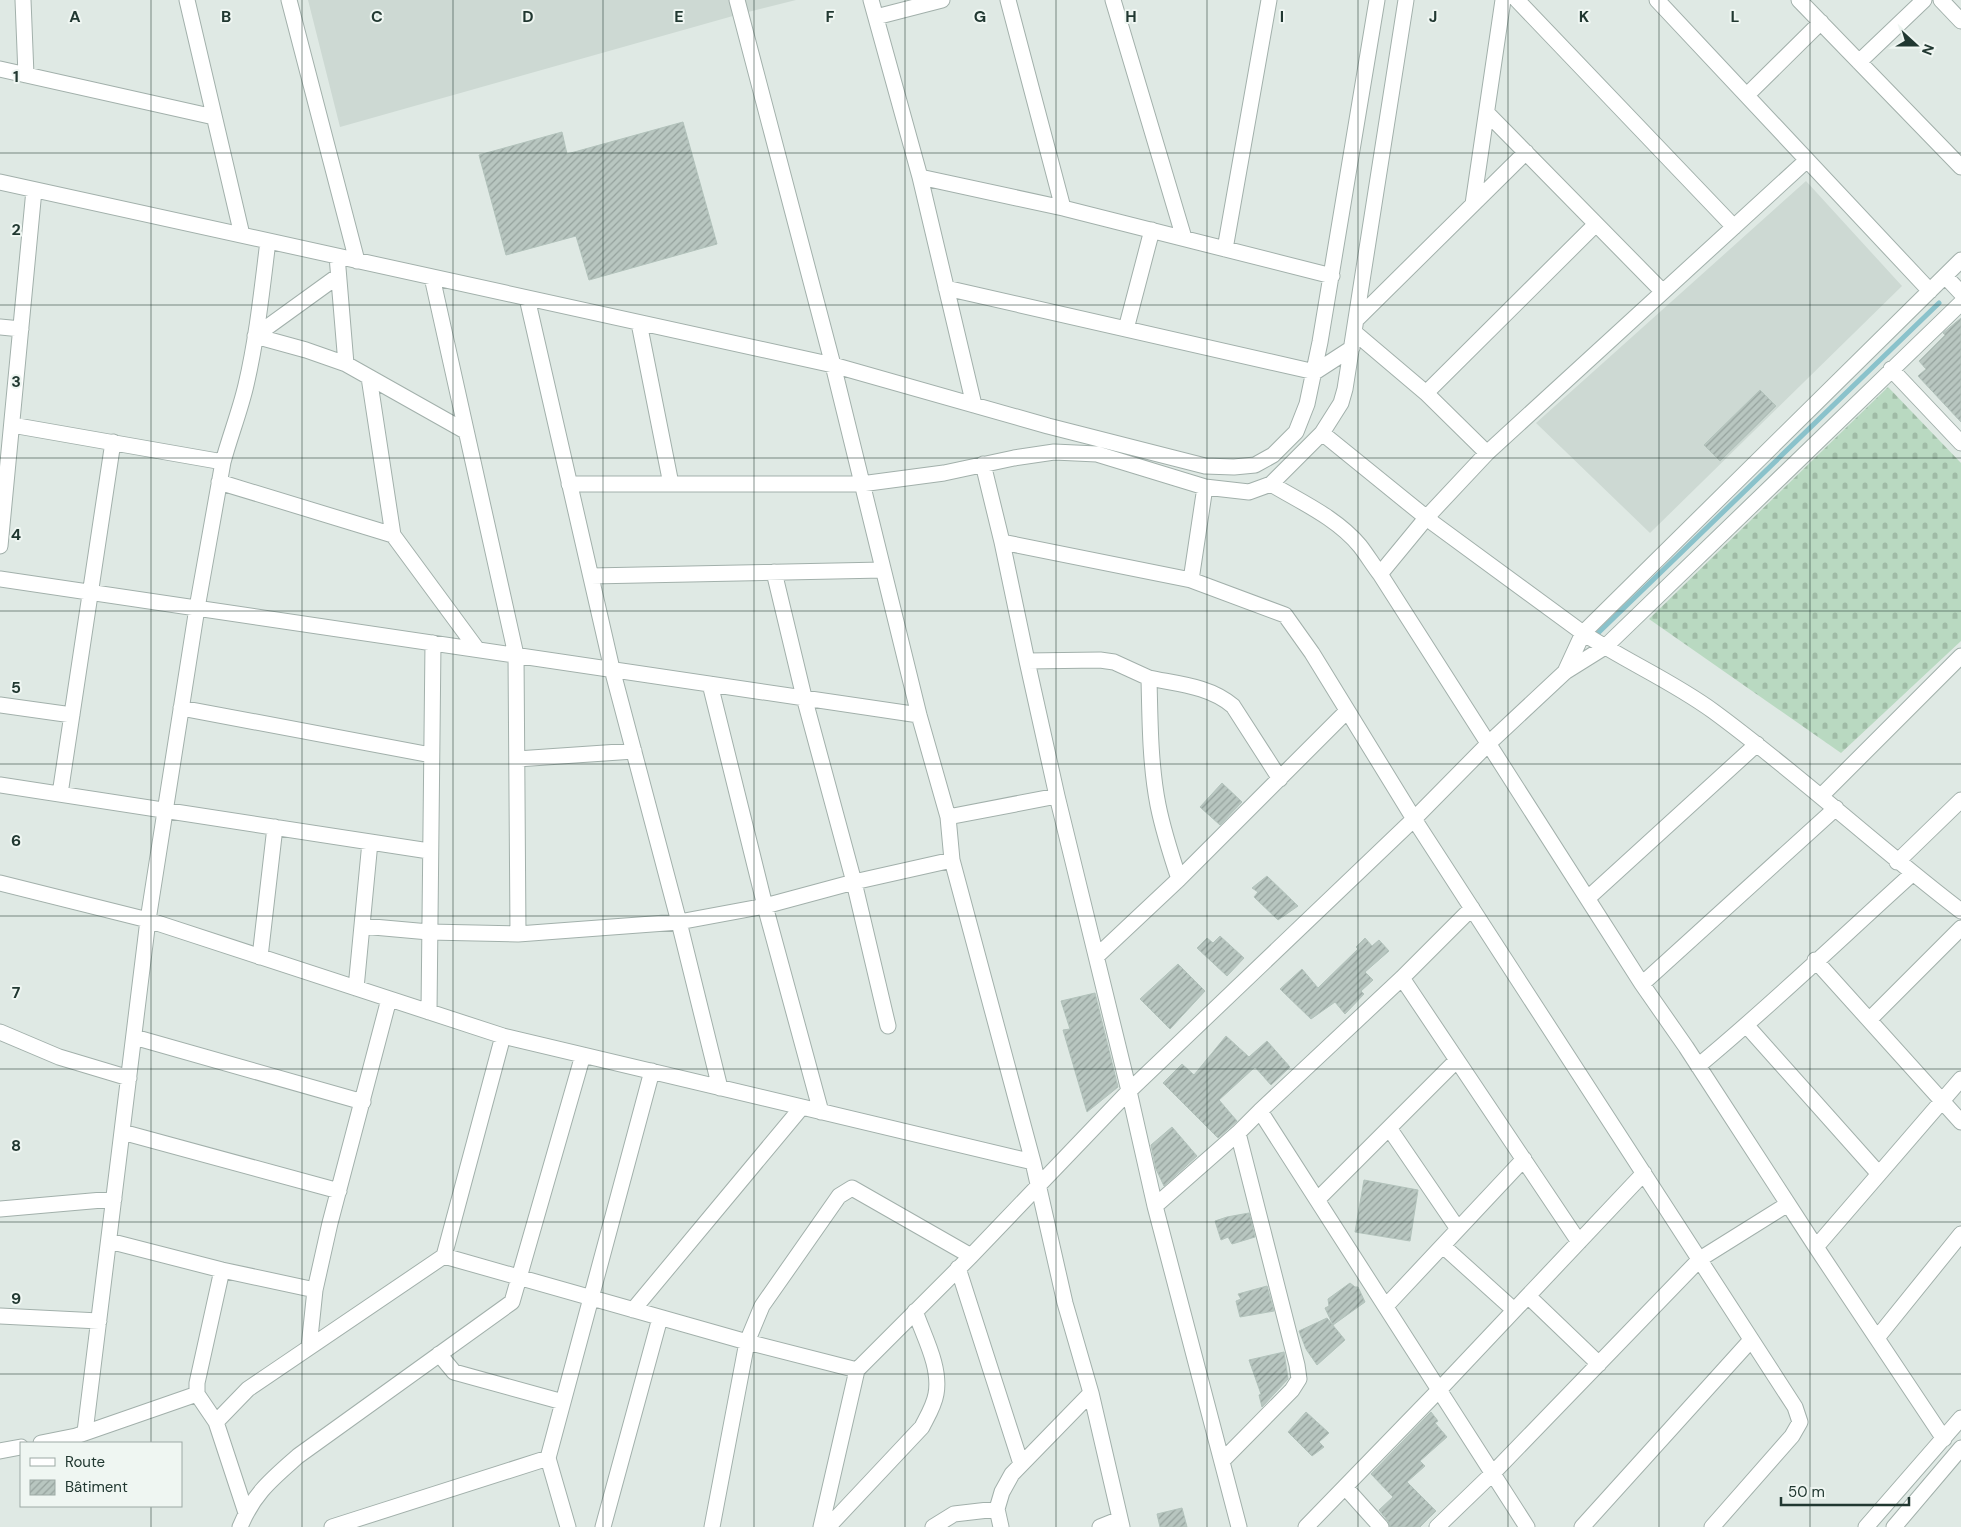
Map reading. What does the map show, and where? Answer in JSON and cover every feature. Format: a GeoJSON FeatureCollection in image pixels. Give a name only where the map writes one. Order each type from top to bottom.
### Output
{"type":"FeatureCollection","features":[{"type":"Feature","properties":{"kind":"street"},"geometry":{"type":"LineString","coordinates":[[23,0],[26,75]]}},
{"type":"Feature","properties":{"kind":"street"},"geometry":{"type":"LineString","coordinates":[[289,0],[356,261]]}},
{"type":"Feature","properties":{"kind":"street"},"geometry":{"type":"LineString","coordinates":[[737,0],[833,365],[919,715],[948,817],[952,860],[1032,1162],[1065,1303],[1091,1393],[1121,1523],[1100,1527]]}},
{"type":"Feature","properties":{"kind":"street"},"geometry":{"type":"LineString","coordinates":[[872,0],[920,177],[974,405]]}},
{"type":"Feature","properties":{"kind":"street"},"geometry":{"type":"LineString","coordinates":[[876,17],[942,0]]}},
{"type":"Feature","properties":{"kind":"street"},"geometry":{"type":"LineString","coordinates":[[1008,0],[1063,208]]}},
{"type":"Feature","properties":{"kind":"street"},"geometry":{"type":"LineString","coordinates":[[1114,0],[1184,238]]}},
{"type":"Feature","properties":{"kind":"street"},"geometry":{"type":"LineString","coordinates":[[1225,249],[1268,0]]}},
{"type":"Feature","properties":{"kind":"street"},"geometry":{"type":"LineString","coordinates":[[0,182],[833,365],[1048,426],[1205,466],[1234,468],[1255,465],[1273,455],[1287,443],[1296,432],[1308,404],[1332,276],[1377,0]]}},
{"type":"Feature","properties":{"kind":"street"},"geometry":{"type":"LineString","coordinates":[[569,484],[861,484],[944,473],[983,464],[1054,452],[1097,454],[1205,487],[1249,492],[1271,484],[1322,433],[1341,403],[1352,348],[1406,0]]}},
{"type":"Feature","properties":{"kind":"street"},"geometry":{"type":"LineString","coordinates":[[1472,204],[1503,0]]}},
{"type":"Feature","properties":{"kind":"street"},"geometry":{"type":"LineString","coordinates":[[1517,0],[1734,227]]}},
{"type":"Feature","properties":{"kind":"street"},"geometry":{"type":"LineString","coordinates":[[1658,0],[1930,291]]}},
{"type":"Feature","properties":{"kind":"street"},"geometry":{"type":"LineString","coordinates":[[1799,0],[1961,167]]}},
{"type":"Feature","properties":{"kind":"street"},"geometry":{"type":"LineString","coordinates":[[1859,62],[1924,0]]}},
{"type":"Feature","properties":{"kind":"street"},"geometry":{"type":"LineString","coordinates":[[1941,0],[1961,21]]}},
{"type":"Feature","properties":{"kind":"street"},"geometry":{"type":"LineString","coordinates":[[184,1],[242,236]]}},
{"type":"Feature","properties":{"kind":"street"},"geometry":{"type":"LineString","coordinates":[[1747,95],[1821,22]]}},
{"type":"Feature","properties":{"kind":"street"},"geometry":{"type":"LineString","coordinates":[[0,69],[214,117]]}},
{"type":"Feature","properties":{"kind":"street"},"geometry":{"type":"LineString","coordinates":[[1487,113],[1663,292]]}},
{"type":"Feature","properties":{"kind":"street"},"geometry":{"type":"LineString","coordinates":[[1355,326],[1472,204],[1526,152]]}},
{"type":"Feature","properties":{"kind":"street"},"geometry":{"type":"LineString","coordinates":[[1380,574],[1427,518],[1487,453],[1807,160]]}},
{"type":"Feature","properties":{"kind":"street"},"geometry":{"type":"LineString","coordinates":[[920,177],[1063,208],[1332,276]]}},
{"type":"Feature","properties":{"kind":"street"},"geometry":{"type":"LineString","coordinates":[[0,546],[4,456],[12,425],[34,190]]}},
{"type":"Feature","properties":{"kind":"street"},"geometry":{"type":"LineString","coordinates":[[1426,393],[1596,224]]}},
{"type":"Feature","properties":{"kind":"street"},"geometry":{"type":"LineString","coordinates":[[1126,329],[1152,230]]}},
{"type":"Feature","properties":{"kind":"street"},"geometry":{"type":"LineString","coordinates":[[85,1432],[148,920],[164,810],[219,482],[233,424],[242,402],[256,336],[268,241]]}},
{"type":"Feature","properties":{"kind":"street"},"geometry":{"type":"LineString","coordinates":[[337,256],[346,364]]}},
{"type":"Feature","properties":{"kind":"street"},"geometry":{"type":"LineString","coordinates":[[1565,672],[1583,633],[1961,260]]}},
{"type":"Feature","properties":{"kind":"street"},"geometry":{"type":"LineString","coordinates":[[256,336],[338,276]]}},
{"type":"Feature","properties":{"kind":"street"},"geometry":{"type":"LineString","coordinates":[[1944,276],[1961,293]]}},
{"type":"Feature","properties":{"kind":"street"},"geometry":{"type":"LineString","coordinates":[[432,277],[516,655],[518,934]]}},
{"type":"Feature","properties":{"kind":"street"},"geometry":{"type":"LineString","coordinates":[[946,288],[1315,372],[1352,348]]}},
{"type":"Feature","properties":{"kind":"street"},"geometry":{"type":"LineString","coordinates":[[526,298],[612,669],[679,922],[720,1088]]}},
{"type":"Feature","properties":{"kind":"street"},"geometry":{"type":"LineString","coordinates":[[821,1527],[857,1370],[971,1256],[1129,1091],[1414,819],[1489,743],[1565,672],[1604,647],[1961,303]]}},
{"type":"Feature","properties":{"kind":"street"},"geometry":{"type":"LineString","coordinates":[[639,323],[671,484]]}},
{"type":"Feature","properties":{"kind":"street"},"geometry":{"type":"LineString","coordinates":[[1355,326],[1487,453]]}},
{"type":"Feature","properties":{"kind":"street"},"geometry":{"type":"LineString","coordinates":[[0,328],[21,329]]}},
{"type":"Feature","properties":{"kind":"street"},"geometry":{"type":"LineString","coordinates":[[256,336],[346,364],[466,431]]}},
{"type":"Feature","properties":{"kind":"street"},"geometry":{"type":"LineString","coordinates":[[1891,369],[1961,443]]}},
{"type":"Feature","properties":{"kind":"street"},"geometry":{"type":"LineString","coordinates":[[369,377],[393,535],[477,649]]}},
{"type":"Feature","properties":{"kind":"street"},"geometry":{"type":"LineString","coordinates":[[12,425],[223,462]]}},
{"type":"Feature","properties":{"kind":"street"},"geometry":{"type":"LineString","coordinates":[[1322,433],[1427,518],[1583,633],[1710,709],[1757,744],[1836,808],[1897,862],[1961,911]]}},
{"type":"Feature","properties":{"kind":"street"},"geometry":{"type":"LineString","coordinates":[[60,794],[113,442]]}},
{"type":"Feature","properties":{"kind":"street"},"geometry":{"type":"LineString","coordinates":[[983,464],[1002,542],[1026,661],[1155,1206],[1239,1527]]}},
{"type":"Feature","properties":{"kind":"street"},"geometry":{"type":"LineString","coordinates":[[219,482],[393,535]]}},
{"type":"Feature","properties":{"kind":"street"},"geometry":{"type":"LineString","coordinates":[[1271,484],[1344,530],[1359,545],[1380,574],[1642,984],[1944,1438]]}},
{"type":"Feature","properties":{"kind":"street"},"geometry":{"type":"LineString","coordinates":[[1191,580],[1205,487]]}},
{"type":"Feature","properties":{"kind":"street"},"geometry":{"type":"LineString","coordinates":[[1002,542],[1191,580],[1285,616],[1312,653],[1414,819],[1795,1408],[1800,1422],[1792,1436],[1712,1527]]}},
{"type":"Feature","properties":{"kind":"street"},"geometry":{"type":"LineString","coordinates":[[591,576],[883,570]]}},
{"type":"Feature","properties":{"kind":"street"},"geometry":{"type":"LineString","coordinates":[[774,572],[804,698],[854,882],[888,1026]]}},
{"type":"Feature","properties":{"kind":"street"},"geometry":{"type":"LineString","coordinates":[[0,579],[919,715]]}},
{"type":"Feature","properties":{"kind":"street"},"geometry":{"type":"LineString","coordinates":[[429,1012],[433,642]]}},
{"type":"Feature","properties":{"kind":"street"},"geometry":{"type":"LineString","coordinates":[[1821,796],[1961,656]]}},
{"type":"Feature","properties":{"kind":"street"},"geometry":{"type":"LineString","coordinates":[[1026,661],[1100,660],[1114,662],[1149,678],[1208,690],[1223,697],[1233,706],[1280,778]]}},
{"type":"Feature","properties":{"kind":"street"},"geometry":{"type":"LineString","coordinates":[[1149,678],[1150,731],[1157,803],[1166,841],[1179,879]]}},
{"type":"Feature","properties":{"kind":"street"},"geometry":{"type":"LineString","coordinates":[[710,684],[765,906],[821,1112]]}},
{"type":"Feature","properties":{"kind":"street"},"geometry":{"type":"LineString","coordinates":[[0,705],[72,715]]}},
{"type":"Feature","properties":{"kind":"street"},"geometry":{"type":"LineString","coordinates":[[181,708],[431,755]]}},
{"type":"Feature","properties":{"kind":"street"},"geometry":{"type":"LineString","coordinates":[[1096,956],[1179,879],[1347,711]]}},
{"type":"Feature","properties":{"kind":"street"},"geometry":{"type":"LineString","coordinates":[[1588,898],[1757,744]]}},
{"type":"Feature","properties":{"kind":"street"},"geometry":{"type":"LineString","coordinates":[[517,758],[634,751]]}},
{"type":"Feature","properties":{"kind":"street"},"geometry":{"type":"LineString","coordinates":[[0,785],[430,852]]}},
{"type":"Feature","properties":{"kind":"street"},"geometry":{"type":"LineString","coordinates":[[948,817],[1058,796]]}},
{"type":"Feature","properties":{"kind":"street"},"geometry":{"type":"LineString","coordinates":[[1897,862],[1961,800]]}},
{"type":"Feature","properties":{"kind":"street"},"geometry":{"type":"LineString","coordinates":[[1642,984],[1836,808]]}},
{"type":"Feature","properties":{"kind":"street"},"geometry":{"type":"LineString","coordinates":[[260,956],[274,827]]}},
{"type":"Feature","properties":{"kind":"street"},"geometry":{"type":"LineString","coordinates":[[356,988],[370,842]]}},
{"type":"Feature","properties":{"kind":"street"},"geometry":{"type":"LineString","coordinates":[[362,926],[429,932],[518,934],[679,922],[765,906],[854,882],[952,860]]}},
{"type":"Feature","properties":{"kind":"street"},"geometry":{"type":"LineString","coordinates":[[1698,1066],[1747,1026],[1815,960],[1912,874]]}},
{"type":"Feature","properties":{"kind":"street"},"geometry":{"type":"LineString","coordinates":[[0,882],[148,920],[503,1036],[1032,1162]]}},
{"type":"Feature","properties":{"kind":"street"},"geometry":{"type":"LineString","coordinates":[[1155,1206],[1238,1133],[1402,978],[1472,908]]}},
{"type":"Feature","properties":{"kind":"street"},"geometry":{"type":"LineString","coordinates":[[1869,1020],[1961,928]]}},
{"type":"Feature","properties":{"kind":"street"},"geometry":{"type":"LineString","coordinates":[[1815,960],[1961,1122]]}},
{"type":"Feature","properties":{"kind":"street"},"geometry":{"type":"LineString","coordinates":[[1402,978],[1580,1242]]}},
{"type":"Feature","properties":{"kind":"street"},"geometry":{"type":"LineString","coordinates":[[309,1347],[315,1290],[389,999]]}},
{"type":"Feature","properties":{"kind":"street"},"geometry":{"type":"LineString","coordinates":[[1747,1026],[1879,1174]]}},
{"type":"Feature","properties":{"kind":"street"},"geometry":{"type":"LineString","coordinates":[[0,1032],[59,1057],[129,1078]]}},
{"type":"Feature","properties":{"kind":"street"},"geometry":{"type":"LineString","coordinates":[[216,1422],[248,1389],[444,1256],[503,1036]]}},
{"type":"Feature","properties":{"kind":"street"},"geometry":{"type":"LineString","coordinates":[[134,1037],[363,1102]]}},
{"type":"Feature","properties":{"kind":"street"},"geometry":{"type":"LineString","coordinates":[[240,1527],[246,1513],[265,1485],[298,1456],[512,1302],[583,1055]]}},
{"type":"Feature","properties":{"kind":"street"},"geometry":{"type":"LineString","coordinates":[[1318,1199],[1457,1060]]}},
{"type":"Feature","properties":{"kind":"street"},"geometry":{"type":"LineString","coordinates":[[568,1527],[548,1458],[652,1071]]}},
{"type":"Feature","properties":{"kind":"street"},"geometry":{"type":"LineString","coordinates":[[1816,1247],[1961,1079]]}},
{"type":"Feature","properties":{"kind":"street"},"geometry":{"type":"LineString","coordinates":[[633,1310],[802,1107]]}},
{"type":"Feature","properties":{"kind":"street"},"geometry":{"type":"LineString","coordinates":[[1260,1111],[1527,1527]]}},
{"type":"Feature","properties":{"kind":"street"},"geometry":{"type":"LineString","coordinates":[[1389,1128],[1458,1229]]}},
{"type":"Feature","properties":{"kind":"street"},"geometry":{"type":"LineString","coordinates":[[122,1132],[339,1190]]}},
{"type":"Feature","properties":{"kind":"street"},"geometry":{"type":"LineString","coordinates":[[1222,1461],[1292,1390],[1299,1379],[1295,1356],[1238,1133]]}},
{"type":"Feature","properties":{"kind":"street"},"geometry":{"type":"LineString","coordinates":[[1386,1306],[1524,1159]]}},
{"type":"Feature","properties":{"kind":"street"},"geometry":{"type":"LineString","coordinates":[[1306,1527],[1439,1390],[1644,1173]]}},
{"type":"Feature","properties":{"kind":"street"},"geometry":{"type":"LineString","coordinates":[[712,1527],[747,1342],[762,1306],[839,1196],[852,1188],[871,1197],[971,1256]]}},
{"type":"Feature","properties":{"kind":"street"},"geometry":{"type":"LineString","coordinates":[[0,1209],[114,1199]]}},
{"type":"Feature","properties":{"kind":"street"},"geometry":{"type":"LineString","coordinates":[[1437,1527],[1493,1473],[1700,1259],[1788,1204]]}},
{"type":"Feature","properties":{"kind":"street"},"geometry":{"type":"LineString","coordinates":[[1877,1338],[1961,1234]]}},
{"type":"Feature","properties":{"kind":"street"},"geometry":{"type":"LineString","coordinates":[[109,1241],[222,1270],[315,1290]]}},
{"type":"Feature","properties":{"kind":"street"},"geometry":{"type":"LineString","coordinates":[[1443,1246],[1514,1310]]}},
{"type":"Feature","properties":{"kind":"street"},"geometry":{"type":"LineString","coordinates":[[444,1256],[660,1318],[857,1370]]}},
{"type":"Feature","properties":{"kind":"street"},"geometry":{"type":"LineString","coordinates":[[958,1268],[1021,1464]]}},
{"type":"Feature","properties":{"kind":"street"},"geometry":{"type":"LineString","coordinates":[[222,1270],[197,1383],[197,1394],[216,1422],[246,1513]]}},
{"type":"Feature","properties":{"kind":"street"},"geometry":{"type":"LineString","coordinates":[[1528,1296],[1599,1364]]}},
{"type":"Feature","properties":{"kind":"street"},"geometry":{"type":"LineString","coordinates":[[828,1527],[922,1427],[932,1408],[936,1395],[937,1379],[934,1363],[915,1311]]}},
{"type":"Feature","properties":{"kind":"street"},"geometry":{"type":"LineString","coordinates":[[0,1316],[99,1321]]}},
{"type":"Feature","properties":{"kind":"street"},"geometry":{"type":"LineString","coordinates":[[603,1527],[660,1318]]}},
{"type":"Feature","properties":{"kind":"street"},"geometry":{"type":"LineString","coordinates":[[1582,1527],[1752,1340]]}},
{"type":"Feature","properties":{"kind":"street"},"geometry":{"type":"LineString","coordinates":[[439,1354],[454,1372],[563,1402]]}},
{"type":"Feature","properties":{"kind":"street"},"geometry":{"type":"LineString","coordinates":[[1001,1527],[997,1509],[1002,1492],[1012,1474],[1091,1393]]}},
{"type":"Feature","properties":{"kind":"street"},"geometry":{"type":"LineString","coordinates":[[46,1442],[76,1436],[197,1394]]}},
{"type":"Feature","properties":{"kind":"street"},"geometry":{"type":"LineString","coordinates":[[1866,1527],[1961,1418]]}},
{"type":"Feature","properties":{"kind":"street"},"geometry":{"type":"LineString","coordinates":[[0,1451],[20,1447]]}},
{"type":"Feature","properties":{"kind":"street"},"geometry":{"type":"LineString","coordinates":[[1894,1527],[1960,1452]]}},
{"type":"Feature","properties":{"kind":"street"},"geometry":{"type":"LineString","coordinates":[[332,1527],[548,1458]]}},
{"type":"Feature","properties":{"kind":"street"},"geometry":{"type":"LineString","coordinates":[[1344,1487],[1381,1527]]}},
{"type":"Feature","properties":{"kind":"street"},"geometry":{"type":"LineString","coordinates":[[933,1527],[954,1514],[997,1509]]}},
{"type":"Feature","properties":{"kind":"shaded area"},"geometry":{"type":"Polygon","coordinates":[[[308,0],[796,0],[740,14],[340,127],[308,0]]]}},
{"type":"Feature","properties":{"kind":"shaded area"},"geometry":{"type":"Polygon","coordinates":[[[1806,181],[1902,286],[1650,533],[1536,423],[1806,181]]]}},
{"type":"Feature","properties":{"kind":"green space"},"geometry":{"type":"Polygon","coordinates":[[[1888,387],[1961,463],[1961,641],[1841,753],[1649,619],[1888,387]]]}},
{"type":"Feature","properties":{"kind":"building"},"geometry":{"type":"Polygon","coordinates":[[[683,122],[717,244],[589,280],[576,236],[506,255],[479,155],[562,132],[567,154],[683,122]]]}},
{"type":"Feature","properties":{"kind":"building"},"geometry":{"type":"Polygon","coordinates":[[[1961,318],[1961,422],[1918,376],[1926,369],[1919,361],[1945,335],[1943,333],[1961,318]]]}},
{"type":"Feature","properties":{"kind":"building"},"geometry":{"type":"Polygon","coordinates":[[[1760,390],[1776,406],[1720,461],[1704,445],[1760,390]]]}},
{"type":"Feature","properties":{"kind":"building"},"geometry":{"type":"Polygon","coordinates":[[[1222,783],[1242,802],[1220,825],[1200,807],[1222,783]]]}},
{"type":"Feature","properties":{"kind":"building"},"geometry":{"type":"Polygon","coordinates":[[[1267,876],[1298,906],[1278,920],[1254,897],[1258,892],[1252,888],[1267,876]]]}},
{"type":"Feature","properties":{"kind":"building"},"geometry":{"type":"Polygon","coordinates":[[[1220,936],[1244,958],[1227,976],[1197,948],[1207,938],[1213,943],[1220,936]]]}},
{"type":"Feature","properties":{"kind":"building"},"geometry":{"type":"Polygon","coordinates":[[[1365,938],[1372,946],[1379,940],[1389,951],[1365,972],[1373,980],[1361,991],[1364,994],[1345,1014],[1335,1002],[1311,1019],[1280,989],[1302,969],[1318,988],[1358,949],[1356,947],[1365,938]]]}},
{"type":"Feature","properties":{"kind":"building"},"geometry":{"type":"Polygon","coordinates":[[[1178,964],[1205,991],[1170,1029],[1140,999],[1178,964]]]}},
{"type":"Feature","properties":{"kind":"building"},"geometry":{"type":"Polygon","coordinates":[[[1095,993],[1118,1087],[1087,1112],[1063,1030],[1070,1029],[1061,1001],[1095,993]]]}},
{"type":"Feature","properties":{"kind":"building"},"geometry":{"type":"Polygon","coordinates":[[[1226,1036],[1249,1057],[1267,1041],[1290,1067],[1271,1085],[1255,1067],[1219,1100],[1237,1121],[1218,1138],[1163,1083],[1182,1064],[1194,1075],[1226,1036]]]}},
{"type":"Feature","properties":{"kind":"building"},"geometry":{"type":"Polygon","coordinates":[[[1172,1127],[1197,1156],[1164,1186],[1156,1169],[1151,1145],[1172,1127]]]}},
{"type":"Feature","properties":{"kind":"building"},"geometry":{"type":"Polygon","coordinates":[[[1364,1180],[1418,1190],[1410,1241],[1355,1232],[1364,1180]]]}},
{"type":"Feature","properties":{"kind":"building"},"geometry":{"type":"Polygon","coordinates":[[[1249,1213],[1255,1237],[1232,1244],[1228,1237],[1221,1240],[1215,1221],[1249,1213]]]}},
{"type":"Feature","properties":{"kind":"building"},"geometry":{"type":"Polygon","coordinates":[[[1350,1283],[1358,1287],[1365,1302],[1333,1325],[1325,1308],[1329,1306],[1328,1299],[1350,1283]]]}},
{"type":"Feature","properties":{"kind":"building"},"geometry":{"type":"Polygon","coordinates":[[[1267,1286],[1274,1311],[1240,1317],[1236,1301],[1241,1299],[1238,1294],[1267,1286]]]}},
{"type":"Feature","properties":{"kind":"building"},"geometry":{"type":"Polygon","coordinates":[[[1327,1318],[1345,1340],[1317,1365],[1306,1349],[1299,1331],[1327,1318]]]}},
{"type":"Feature","properties":{"kind":"building"},"geometry":{"type":"Polygon","coordinates":[[[1284,1352],[1288,1379],[1262,1407],[1259,1395],[1261,1394],[1249,1360],[1284,1352]]]}},
{"type":"Feature","properties":{"kind":"building"},"geometry":{"type":"Polygon","coordinates":[[[1306,1412],[1329,1433],[1319,1442],[1324,1447],[1312,1456],[1288,1432],[1306,1412]]]}},
{"type":"Feature","properties":{"kind":"building"},"geometry":{"type":"Polygon","coordinates":[[[1431,1412],[1438,1421],[1435,1423],[1447,1437],[1420,1461],[1425,1466],[1407,1482],[1436,1511],[1420,1527],[1390,1527],[1388,1521],[1379,1510],[1393,1497],[1371,1474],[1431,1412]]]}},
{"type":"Feature","properties":{"kind":"building"},"geometry":{"type":"Polygon","coordinates":[[[1182,1508],[1187,1527],[1160,1527],[1157,1514],[1182,1508]]]}},
{"type":"Feature","properties":{"kind":"waterway"},"geometry":{"type":"LineString","coordinates":[[1596,635],[1939,303]]}}]}
